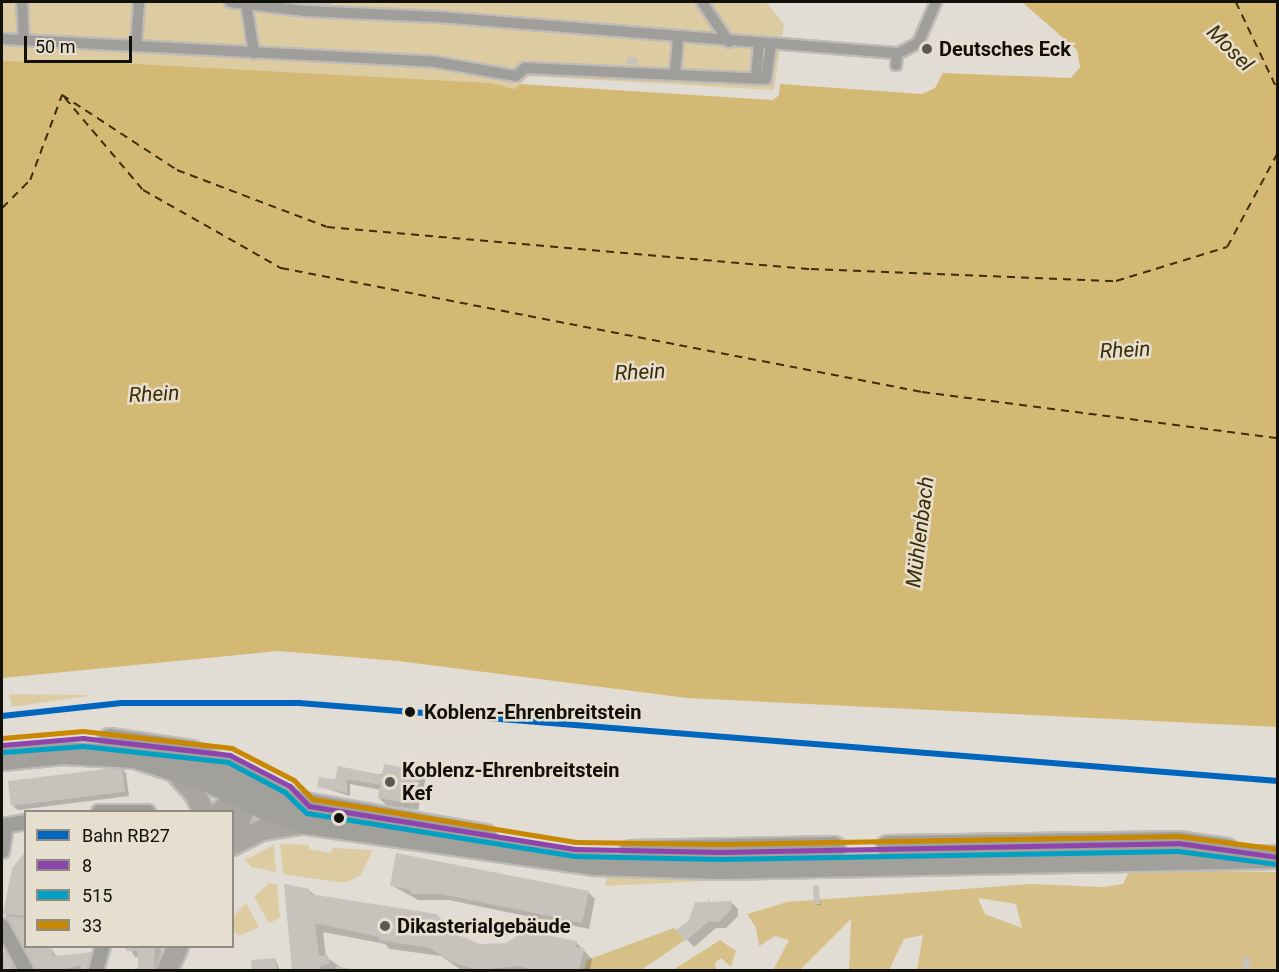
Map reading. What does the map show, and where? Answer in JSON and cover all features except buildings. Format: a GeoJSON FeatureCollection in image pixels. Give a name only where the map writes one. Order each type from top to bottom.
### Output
{"type":"FeatureCollection","features":[{"type":"Feature","properties":{"kind":"main road"},"geometry":{"type":"LineString","coordinates":[[2,746],[67,738],[148,752],[208,758],[246,793],[520,843],[592,850],[710,852],[1178,843],[1269,857]]}},
{"type":"Feature","properties":{"kind":"main road"},"geometry":{"type":"LineString","coordinates":[[2,759],[94,752],[148,752],[171,767],[246,793],[307,823],[478,850],[669,868],[878,862],[1223,861],[1269,857]]}},
{"type":"Feature","properties":{"kind":"main road"},"geometry":{"type":"LineString","coordinates":[[171,767],[196,795],[203,810]]}},
{"type":"Feature","properties":{"kind":"main road"},"geometry":{"type":"LineString","coordinates":[[223,810],[246,793]]}},
{"type":"Feature","properties":{"kind":"main road"},"geometry":{"type":"LineString","coordinates":[[234,836],[246,793]]}},
{"type":"Feature","properties":{"kind":"main road"},"geometry":{"type":"LineString","coordinates":[[234,842],[262,830],[307,823]]}},
{"type":"Feature","properties":{"kind":"main road"},"geometry":{"type":"LineString","coordinates":[[167,970],[168,948]]}},
{"type":"Feature","properties":{"kind":"main road"},"geometry":{"type":"LineString","coordinates":[[167,970],[177,948]]}},
{"type":"Feature","properties":{"kind":"street"},"geometry":{"type":"LineString","coordinates":[[22,2],[24,40]]}},
{"type":"Feature","properties":{"kind":"street"},"geometry":{"type":"LineString","coordinates":[[136,46],[139,2]]}},
{"type":"Feature","properties":{"kind":"street"},"geometry":{"type":"LineString","coordinates":[[230,2],[305,11],[440,17],[729,42],[897,53],[918,44],[936,2]]}},
{"type":"Feature","properties":{"kind":"street"},"geometry":{"type":"LineString","coordinates":[[702,2],[729,42]]}},
{"type":"Feature","properties":{"kind":"street"},"geometry":{"type":"LineString","coordinates":[[246,3],[254,53]]}},
{"type":"Feature","properties":{"kind":"street"},"geometry":{"type":"LineString","coordinates":[[675,73],[678,37]]}},
{"type":"Feature","properties":{"kind":"street"},"geometry":{"type":"LineString","coordinates":[[2,39],[436,62],[516,76],[525,68],[675,73],[766,79],[771,45]]}},
{"type":"Feature","properties":{"kind":"street"},"geometry":{"type":"LineString","coordinates":[[756,78],[759,44]]}},
{"type":"Feature","properties":{"kind":"street"},"geometry":{"type":"LineString","coordinates":[[896,65],[897,53]]}},
{"type":"Feature","properties":{"kind":"street"},"geometry":{"type":"LineString","coordinates":[[2,851],[4,825],[24,822]]}},
{"type":"Feature","properties":{"kind":"street"},"geometry":{"type":"LineString","coordinates":[[2,926],[26,970]]}},
{"type":"Feature","properties":{"kind":"street"},"geometry":{"type":"LineString","coordinates":[[96,970],[102,948]]}},
{"type":"Feature","properties":{"kind":"shaded area"},"geometry":{"type":"Polygon","coordinates":[[[2,2],[766,2],[784,24],[774,90],[529,76],[515,89],[491,83],[120,63],[2,61],[2,2]]]}},
{"type":"Feature","properties":{"kind":"shaded area"},"geometry":{"type":"Polygon","coordinates":[[[9,694],[87,695],[87,696],[12,707],[9,694]]]}},
{"type":"Feature","properties":{"kind":"shaded area"},"geometry":{"type":"Polygon","coordinates":[[[280,844],[309,845],[309,849],[331,853],[333,848],[373,850],[361,875],[347,882],[336,882],[283,874],[280,844]]]}},
{"type":"Feature","properties":{"kind":"shaded area"},"geometry":{"type":"Polygon","coordinates":[[[274,845],[276,872],[251,867],[245,860],[274,845]]]}},
{"type":"Feature","properties":{"kind":"shaded area"},"geometry":{"type":"Polygon","coordinates":[[[1129,871],[1277,872],[1277,970],[917,970],[923,935],[904,939],[889,970],[849,970],[851,919],[800,970],[773,970],[789,940],[775,936],[759,946],[756,928],[747,914],[787,902],[1031,884],[1103,887],[1123,884],[1129,871]],[[978,898],[985,914],[1022,928],[1016,904],[978,898]]]}},
{"type":"Feature","properties":{"kind":"shaded area"},"geometry":{"type":"Polygon","coordinates":[[[608,873],[763,877],[763,878],[605,886],[608,873]]]}},
{"type":"Feature","properties":{"kind":"shaded area"},"geometry":{"type":"Polygon","coordinates":[[[269,883],[277,885],[280,918],[269,923],[254,897],[269,883]]]}},
{"type":"Feature","properties":{"kind":"shaded area"},"geometry":{"type":"Polygon","coordinates":[[[246,903],[259,927],[238,936],[234,931],[234,916],[246,903]]]}},
{"type":"Feature","properties":{"kind":"shaded area"},"geometry":{"type":"Polygon","coordinates":[[[674,928],[685,940],[641,970],[584,970],[587,960],[674,928]]]}},
{"type":"Feature","properties":{"kind":"shaded area"},"geometry":{"type":"Polygon","coordinates":[[[720,940],[736,951],[731,967],[721,958],[715,963],[716,970],[673,970],[720,940]]]}},
{"type":"Feature","properties":{"kind":"water"},"geometry":{"type":"Polygon","coordinates":[[[1022,2],[1277,2],[1277,727],[687,698],[398,661],[278,651],[2,678],[2,61],[120,63],[491,83],[515,89],[520,84],[773,100],[779,95],[780,84],[922,94],[935,88],[943,73],[1071,78],[1080,67],[1077,50],[1022,2]]]}},
{"type":"Feature","properties":{"kind":"ferry route"},"geometry":{"type":"LineString","coordinates":[[1236,2],[1278,91]]}},
{"type":"Feature","properties":{"kind":"ferry route"},"geometry":{"type":"LineString","coordinates":[[62,95],[177,170],[327,227],[811,269],[1116,281],[1227,247],[1278,152]]}},
{"type":"Feature","properties":{"kind":"ferry route"},"geometry":{"type":"LineString","coordinates":[[2,208],[30,180],[62,95]]}},
{"type":"Feature","properties":{"kind":"ferry route"},"geometry":{"type":"LineString","coordinates":[[65,98],[143,190],[281,268],[922,392],[1278,438]]}},
{"type":"Feature","properties":{"kind":"rail line","name":"RB27"},"geometry":{"type":"LineString","coordinates":[[2,716],[121,703],[299,703],[1278,781]]}},
{"type":"Feature","properties":{"kind":"transit line","name":"33"},"geometry":{"type":"LineString","coordinates":[[2,738],[83,731],[232,748],[294,780],[313,799],[576,842],[720,844],[1178,836],[1278,849]]}},
{"type":"Feature","properties":{"kind":"transit line","name":"8"},"geometry":{"type":"LineString","coordinates":[[2,745],[83,738],[230,755],[290,786],[309,806],[575,849],[720,852],[1178,843],[1278,857]]}},
{"type":"Feature","properties":{"kind":"transit line","name":"515"},"geometry":{"type":"LineString","coordinates":[[3,752],[83,746],[228,762],[285,792],[307,813],[575,856],[720,859],[1178,851],[1277,864]]}},
{"type":"Feature","properties":{"kind":"place","name":"Deutsches Eck"},"geometry":{"type":"Point","coordinates":[927,49]}},
{"type":"Feature","properties":{"kind":"place","name":"Koblenz-Ehrenbreitstein"},"geometry":{"type":"Point","coordinates":[410,712]}},
{"type":"Feature","properties":{"kind":"place","name":"Koblenz-Ehrenbreitstein Kef"},"geometry":{"type":"Point","coordinates":[390,782]}},
{"type":"Feature","properties":{"kind":"place","name":"Dikasterialgebäude"},"geometry":{"type":"Point","coordinates":[385,926]}},
{"type":"Feature","properties":{"kind":"water label","name":"Mosel"},"geometry":{"type":"Point","coordinates":[1230,48]}},
{"type":"Feature","properties":{"kind":"water label","name":"Rhein"},"geometry":{"type":"Point","coordinates":[1125,350]}},
{"type":"Feature","properties":{"kind":"water label","name":"Rhein"},"geometry":{"type":"Point","coordinates":[640,372]}},
{"type":"Feature","properties":{"kind":"water label","name":"Rhein"},"geometry":{"type":"Point","coordinates":[154,394]}},
{"type":"Feature","properties":{"kind":"water label","name":"Mühlenbach"},"geometry":{"type":"Point","coordinates":[920,532]}}]}
